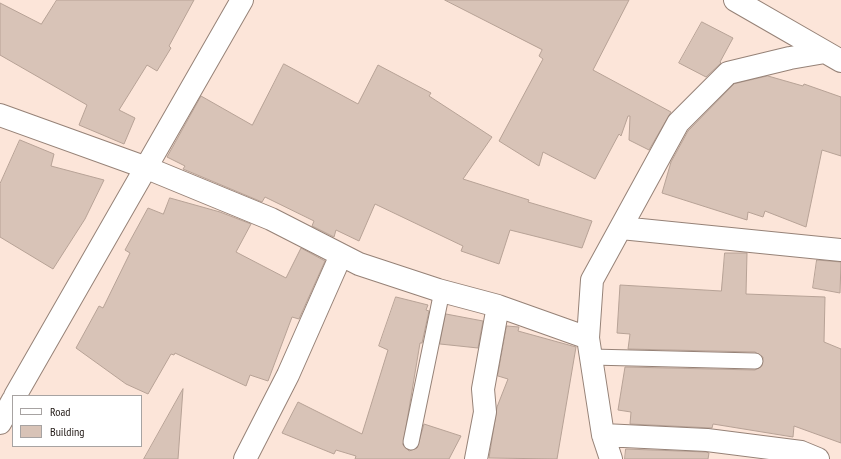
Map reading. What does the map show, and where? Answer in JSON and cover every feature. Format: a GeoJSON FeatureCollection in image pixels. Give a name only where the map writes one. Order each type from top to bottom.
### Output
{"type":"FeatureCollection","features":[{"type":"Feature","properties":{"kind":"street"},"geometry":{"type":"LineString","coordinates":[[16,395],[242,0]]}},
{"type":"Feature","properties":{"kind":"street"},"geometry":{"type":"LineString","coordinates":[[735,0],[833,57]]}},
{"type":"Feature","properties":{"kind":"street"},"geometry":{"type":"LineString","coordinates":[[611,459],[603,435],[589,347],[592,280],[678,123],[728,73],[790,58],[833,57]]}},
{"type":"Feature","properties":{"kind":"street"},"geometry":{"type":"LineString","coordinates":[[0,115],[147,168],[271,219],[359,264],[442,291],[498,306],[589,347]]}},
{"type":"Feature","properties":{"kind":"street"},"geometry":{"type":"LineString","coordinates":[[621,228],[841,250]]}},
{"type":"Feature","properties":{"kind":"street"},"geometry":{"type":"LineString","coordinates":[[245,459],[288,375],[341,255]]}},
{"type":"Feature","properties":{"kind":"street"},"geometry":{"type":"LineString","coordinates":[[476,459],[485,412],[483,389],[498,306]]}},
{"type":"Feature","properties":{"kind":"street"},"geometry":{"type":"LineString","coordinates":[[0,423],[12,402]]}},
{"type":"Feature","properties":{"kind":"street"},"geometry":{"type":"LineString","coordinates":[[603,435],[707,440],[801,452],[818,459]]}},
{"type":"Feature","properties":{"kind":"lane"},"geometry":{"type":"LineString","coordinates":[[411,442],[442,291]]}},
{"type":"Feature","properties":{"kind":"lane"},"geometry":{"type":"LineString","coordinates":[[589,347],[755,361]]}},
{"type":"Feature","properties":{"kind":"building"},"geometry":{"type":"Polygon","coordinates":[[[57,0],[194,0],[169,46],[171,48],[157,71],[147,65],[119,110],[135,118],[124,144],[79,125],[87,105],[0,55],[0,3],[41,24],[57,0]]]}},
{"type":"Feature","properties":{"kind":"building"},"geometry":{"type":"Polygon","coordinates":[[[445,0],[629,0],[593,70],[671,112],[649,150],[629,140],[630,116],[628,116],[621,136],[619,134],[595,179],[543,152],[539,166],[499,141],[543,59],[539,56],[542,50],[445,0]]]}},
{"type":"Feature","properties":{"kind":"building"},"geometry":{"type":"Polygon","coordinates":[[[702,22],[733,38],[720,62],[721,63],[706,77],[679,63],[702,22]]]}},
{"type":"Feature","properties":{"kind":"building"},"geometry":{"type":"Polygon","coordinates":[[[284,64],[358,104],[378,65],[431,93],[429,96],[492,137],[463,179],[529,200],[528,202],[592,221],[582,248],[510,230],[499,264],[461,251],[463,246],[375,204],[359,241],[336,230],[334,237],[312,226],[314,221],[265,197],[262,202],[183,169],[185,166],[167,157],[201,96],[252,125],[284,64]]]}},
{"type":"Feature","properties":{"kind":"building"},"geometry":{"type":"Polygon","coordinates":[[[768,76],[803,86],[804,84],[841,97],[841,156],[822,150],[806,227],[765,211],[763,217],[748,212],[747,220],[662,193],[671,162],[688,131],[734,84],[768,76]]]}},
{"type":"Feature","properties":{"kind":"building"},"geometry":{"type":"Polygon","coordinates":[[[20,140],[54,154],[51,166],[104,180],[85,219],[53,269],[0,237],[0,184],[20,140]]]}},
{"type":"Feature","properties":{"kind":"building"},"geometry":{"type":"Polygon","coordinates":[[[170,198],[220,212],[251,224],[236,252],[286,278],[301,248],[325,261],[299,319],[292,317],[268,381],[250,375],[246,386],[175,353],[174,355],[171,354],[148,394],[126,384],[76,348],[99,306],[103,308],[130,253],[125,250],[148,208],[163,214],[170,198]]]}},
{"type":"Feature","properties":{"kind":"building"},"geometry":{"type":"Polygon","coordinates":[[[725,253],[747,253],[746,294],[825,297],[824,342],[841,349],[841,443],[794,426],[793,437],[713,424],[712,428],[630,424],[631,412],[618,410],[625,367],[755,370],[762,366],[763,357],[755,352],[628,349],[630,334],[617,333],[620,285],[721,291],[725,253]]]}},
{"type":"Feature","properties":{"kind":"building"},"geometry":{"type":"Polygon","coordinates":[[[817,260],[841,262],[840,293],[813,288],[817,260]]]}},
{"type":"Feature","properties":{"kind":"building"},"geometry":{"type":"Polygon","coordinates":[[[396,297],[428,305],[426,310],[429,311],[422,343],[420,343],[403,445],[409,451],[417,448],[424,424],[461,436],[449,459],[355,459],[356,456],[336,450],[334,454],[282,433],[298,402],[362,434],[388,350],[379,346],[396,297]]]}},
{"type":"Feature","properties":{"kind":"building"},"geometry":{"type":"Polygon","coordinates":[[[446,314],[483,321],[478,348],[440,344],[446,314]]]}},
{"type":"Feature","properties":{"kind":"building"},"geometry":{"type":"Polygon","coordinates":[[[507,326],[519,327],[518,331],[576,347],[557,459],[489,458],[497,407],[508,379],[498,376],[507,326]]]}},
{"type":"Feature","properties":{"kind":"building"},"geometry":{"type":"Polygon","coordinates":[[[183,389],[178,459],[144,459],[183,389]]]}},
{"type":"Feature","properties":{"kind":"building"},"geometry":{"type":"Polygon","coordinates":[[[626,449],[709,453],[708,459],[625,459],[626,449]]]}}]}
